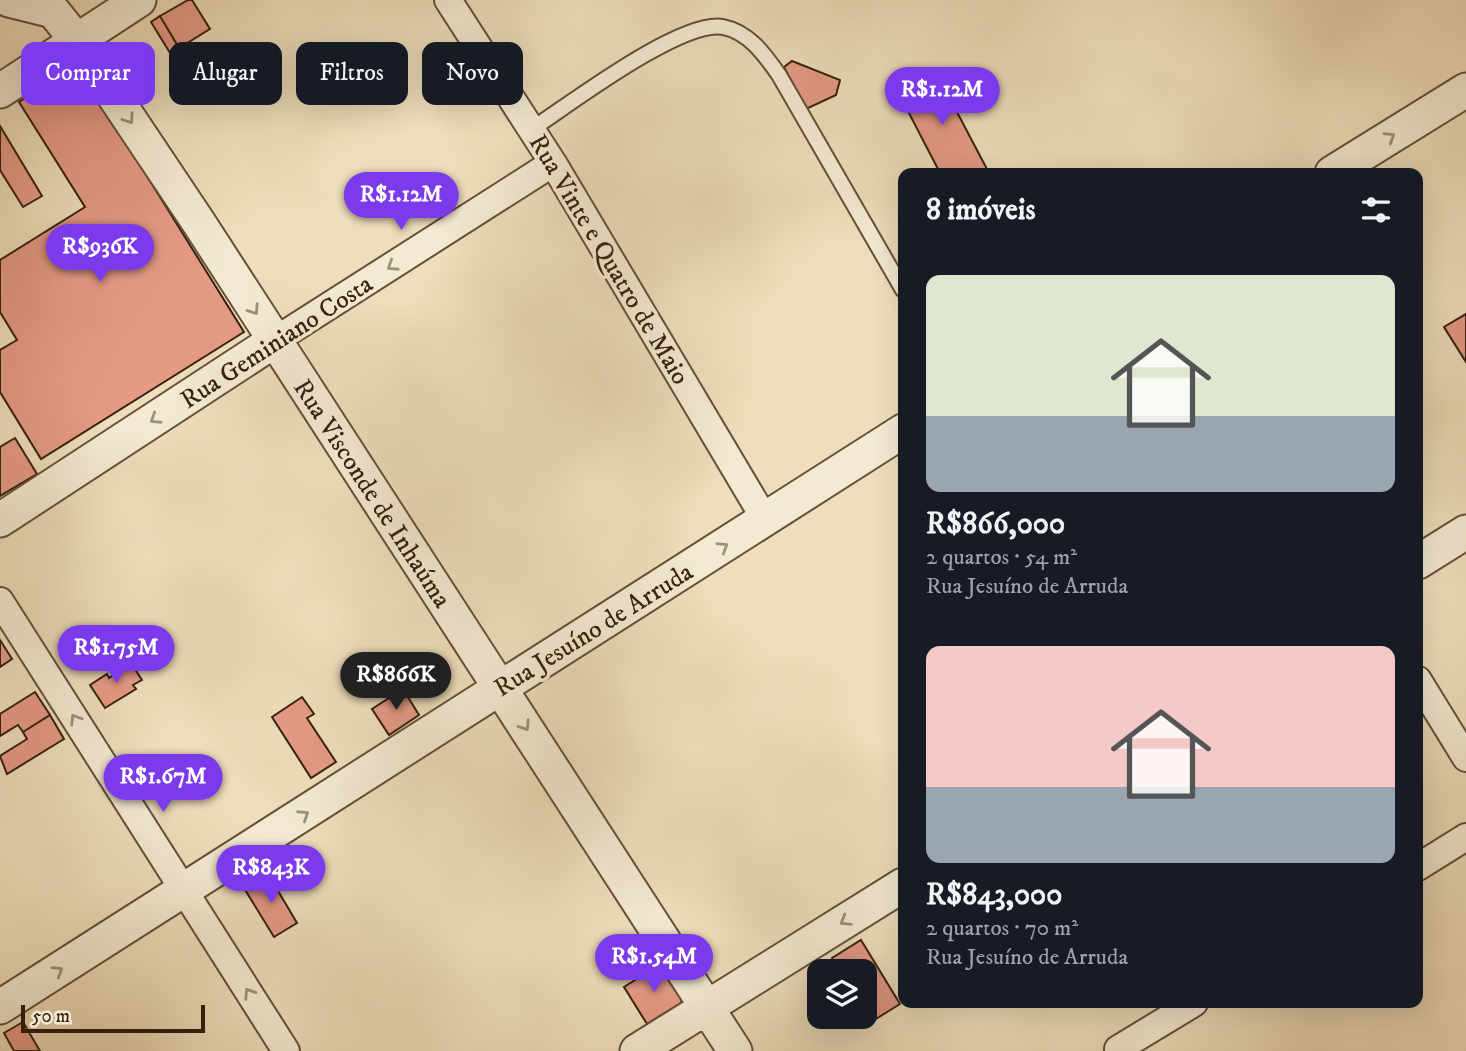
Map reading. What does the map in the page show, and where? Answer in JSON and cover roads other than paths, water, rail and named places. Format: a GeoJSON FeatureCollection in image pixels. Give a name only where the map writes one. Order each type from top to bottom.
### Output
{"type":"FeatureCollection","features":[{"type":"Feature","properties":{"kind":"street","name":"Rua Visconde de Inhaúma"},"geometry":{"type":"LineString","coordinates":[[9,0],[53,11],[78,42]]}},
{"type":"Feature","properties":{"kind":"street"},"geometry":{"type":"LineString","coordinates":[[78,42],[139,0]]}},
{"type":"Feature","properties":{"kind":"street","name":"Rua Vinte e Quatro de Maio"},"geometry":{"type":"LineString","coordinates":[[449,0],[553,163],[766,521]]}},
{"type":"Feature","properties":{"kind":"street"},"geometry":{"type":"LineString","coordinates":[[0,91],[21,78]]}},
{"type":"Feature","properties":{"kind":"street"},"geometry":{"type":"LineString","coordinates":[[1340,168],[1466,90]]}},
{"type":"Feature","properties":{"kind":"street","name":"Rua Visconde de Inhaúma"},"geometry":{"type":"LineString","coordinates":[[119,105],[735,1051]]}},
{"type":"Feature","properties":{"kind":"street","name":"Rua Geminiano Costa"},"geometry":{"type":"LineString","coordinates":[[0,520],[553,163]]}},
{"type":"Feature","properties":{"kind":"street","name":"Rua Jesuíno de Arruda"},"geometry":{"type":"LineString","coordinates":[[0,1007],[184,892],[499,687],[766,521],[898,434]]}},
{"type":"Feature","properties":{"kind":"street"},"geometry":{"type":"LineString","coordinates":[[1423,559],[1466,533]]}},
{"type":"Feature","properties":{"kind":"street"},"geometry":{"type":"LineString","coordinates":[[0,601],[286,1051]]}},
{"type":"Feature","properties":{"kind":"street"},"geometry":{"type":"LineString","coordinates":[[1423,688],[1466,758]]}},
{"type":"Feature","properties":{"kind":"street"},"geometry":{"type":"LineString","coordinates":[[1423,864],[1466,837]]}},
{"type":"Feature","properties":{"kind":"street"},"geometry":{"type":"LineString","coordinates":[[637,1051],[898,888]]}},
{"type":"Feature","properties":{"kind":"street"},"geometry":{"type":"LineString","coordinates":[[1118,1049],[1186,1008]]}},
{"type":"Feature","properties":{"kind":"lane"},"geometry":{"type":"LineString","coordinates":[[532,129],[676,36],[706,27],[723,27],[745,36],[763,52],[779,75],[898,281]]}}]}
